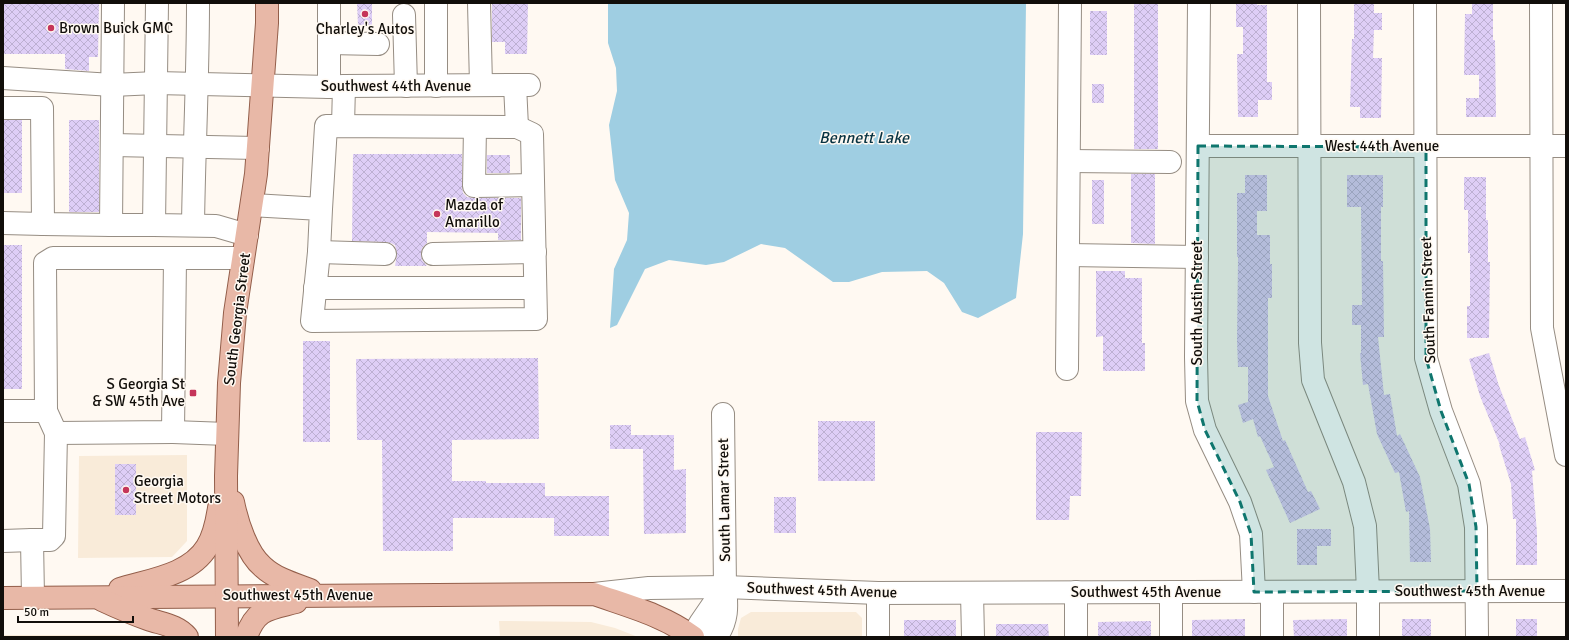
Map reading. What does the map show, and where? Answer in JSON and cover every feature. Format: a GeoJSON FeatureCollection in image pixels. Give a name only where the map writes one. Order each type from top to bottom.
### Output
{"type":"FeatureCollection","features":[{"type":"Feature","properties":{"kind":"main road","name":"South Georgia Street"},"geometry":{"type":"LineString","coordinates":[[227,637],[226,476],[229,383],[234,313],[256,174],[263,85],[267,3]]}},
{"type":"Feature","properties":{"kind":"main road"},"geometry":{"type":"LineString","coordinates":[[226,476],[237,519],[250,550],[262,567],[287,582],[324,595]]}},
{"type":"Feature","properties":{"kind":"main road"},"geometry":{"type":"LineString","coordinates":[[94,597],[166,576],[184,569],[194,562],[208,546],[217,522],[226,476]]}},
{"type":"Feature","properties":{"kind":"main road","name":"Southwest 45th Avenue"},"geometry":{"type":"LineString","coordinates":[[3,598],[227,595],[594,594],[650,613],[680,628],[692,637]]}},
{"type":"Feature","properties":{"kind":"main road"},"geometry":{"type":"LineString","coordinates":[[246,637],[256,615],[271,608],[324,595]]}},
{"type":"Feature","properties":{"kind":"main road"},"geometry":{"type":"LineString","coordinates":[[94,597],[150,620],[168,624],[184,633],[187,637]]}},
{"type":"Feature","properties":{"kind":"street"},"geometry":{"type":"LineString","coordinates":[[111,224],[113,145],[113,3]]}},
{"type":"Feature","properties":{"kind":"street"},"geometry":{"type":"LineString","coordinates":[[154,225],[157,3]]}},
{"type":"Feature","properties":{"kind":"street"},"geometry":{"type":"LineString","coordinates":[[193,225],[194,147],[198,84],[198,3]]}},
{"type":"Feature","properties":{"kind":"street"},"geometry":{"type":"LineString","coordinates":[[329,3],[329,43],[343,126]]}},
{"type":"Feature","properties":{"kind":"street"},"geometry":{"type":"LineString","coordinates":[[436,3],[436,86]]}},
{"type":"Feature","properties":{"kind":"street"},"geometry":{"type":"LineString","coordinates":[[479,3],[481,85]]}},
{"type":"Feature","properties":{"kind":"street"},"geometry":{"type":"LineString","coordinates":[[1067,369],[1070,3]]}},
{"type":"Feature","properties":{"kind":"street","name":"South Austin Street"},"geometry":{"type":"LineString","coordinates":[[1199,3],[1197,400],[1205,430],[1240,502],[1251,534],[1272,637]]}},
{"type":"Feature","properties":{"kind":"street"},"geometry":{"type":"LineString","coordinates":[[1309,3],[1310,343],[1313,380],[1354,482],[1365,526],[1368,591],[1368,637]]}},
{"type":"Feature","properties":{"kind":"street","name":"South Fannin Street"},"geometry":{"type":"LineString","coordinates":[[1425,3],[1426,358],[1441,411],[1469,484],[1476,527],[1477,637]]}},
{"type":"Feature","properties":{"kind":"street"},"geometry":{"type":"LineString","coordinates":[[1540,3],[1542,328],[1566,455]]}},
{"type":"Feature","properties":{"kind":"street"},"geometry":{"type":"LineString","coordinates":[[404,15],[406,86]]}},
{"type":"Feature","properties":{"kind":"street"},"geometry":{"type":"LineString","coordinates":[[329,43],[378,44]]}},
{"type":"Feature","properties":{"kind":"street","name":"Southwest 44th Avenue"},"geometry":{"type":"LineString","coordinates":[[3,78],[112,85],[156,83],[337,86],[522,85],[518,126]]}},
{"type":"Feature","properties":{"kind":"street"},"geometry":{"type":"LineString","coordinates":[[3,108],[42,108],[43,224]]}},
{"type":"Feature","properties":{"kind":"street"},"geometry":{"type":"LineString","coordinates":[[326,126],[475,126],[518,126],[532,134],[536,319],[312,321],[319,252],[326,126]]}},
{"type":"Feature","properties":{"kind":"street"},"geometry":{"type":"LineString","coordinates":[[475,126],[474,186],[533,185]]}},
{"type":"Feature","properties":{"kind":"street"},"geometry":{"type":"LineString","coordinates":[[113,145],[258,148]]}},
{"type":"Feature","properties":{"kind":"street","name":"West 44th Avenue"},"geometry":{"type":"LineString","coordinates":[[1198,146],[1566,146]]}},
{"type":"Feature","properties":{"kind":"street"},"geometry":{"type":"LineString","coordinates":[[1069,161],[1170,162]]}},
{"type":"Feature","properties":{"kind":"street"},"geometry":{"type":"LineString","coordinates":[[252,205],[321,209]]}},
{"type":"Feature","properties":{"kind":"street"},"geometry":{"type":"LineString","coordinates":[[3,223],[216,226],[247,235]]}},
{"type":"Feature","properties":{"kind":"street"},"geometry":{"type":"LineString","coordinates":[[319,252],[385,254]]}},
{"type":"Feature","properties":{"kind":"street"},"geometry":{"type":"LineString","coordinates":[[434,254],[534,252]]}},
{"type":"Feature","properties":{"kind":"street"},"geometry":{"type":"LineString","coordinates":[[1068,255],[1197,256]]}},
{"type":"Feature","properties":{"kind":"street"},"geometry":{"type":"LineString","coordinates":[[3,540],[50,540],[54,536],[56,432],[46,411],[45,263],[53,258],[243,258]]}},
{"type":"Feature","properties":{"kind":"street"},"geometry":{"type":"LineString","coordinates":[[173,432],[175,258]]}},
{"type":"Feature","properties":{"kind":"street"},"geometry":{"type":"LineString","coordinates":[[315,288],[535,288]]}},
{"type":"Feature","properties":{"kind":"street"},"geometry":{"type":"LineString","coordinates":[[3,411],[46,411]]}},
{"type":"Feature","properties":{"kind":"street","name":"South Lamar Street"},"geometry":{"type":"LineString","coordinates":[[723,414],[726,616]]}},
{"type":"Feature","properties":{"kind":"street"},"geometry":{"type":"LineString","coordinates":[[56,432],[173,432],[227,434]]}},
{"type":"Feature","properties":{"kind":"street"},"geometry":{"type":"LineString","coordinates":[[32,540],[34,597]]}},
{"type":"Feature","properties":{"kind":"street"},"geometry":{"type":"LineString","coordinates":[[692,637],[726,587]]}},
{"type":"Feature","properties":{"kind":"street","name":"Southwest 45th Avenue"},"geometry":{"type":"LineString","coordinates":[[594,594],[649,588],[726,587],[878,593],[1566,591]]}},
{"type":"Feature","properties":{"kind":"street"},"geometry":{"type":"LineString","coordinates":[[716,637],[722,629],[726,616],[738,602],[749,596],[776,589]]}},
{"type":"Feature","properties":{"kind":"street"},"geometry":{"type":"LineString","coordinates":[[1076,592],[1076,637]]}},
{"type":"Feature","properties":{"kind":"street"},"geometry":{"type":"LineString","coordinates":[[1171,592],[1171,637]]}},
{"type":"Feature","properties":{"kind":"street"},"geometry":{"type":"LineString","coordinates":[[878,593],[878,637]]}},
{"type":"Feature","properties":{"kind":"street"},"geometry":{"type":"LineString","coordinates":[[972,593],[973,637]]}},
{"type":"Feature","properties":{"kind":"highlighted area"},"geometry":{"type":"Polygon","coordinates":[[[1198,146],[1426,147],[1426,358],[1441,411],[1469,484],[1476,527],[1477,591],[1254,592],[1251,534],[1240,502],[1205,430],[1197,401],[1198,146]]]}},
{"type":"Feature","properties":{"kind":"shaded area"},"geometry":{"type":"Polygon","coordinates":[[[187,455],[187,541],[172,557],[78,558],[79,456],[187,455]]]}},
{"type":"Feature","properties":{"kind":"shaded area"},"geometry":{"type":"Polygon","coordinates":[[[751,612],[856,612],[862,618],[862,637],[738,637],[738,629],[741,618],[751,612]]]}},
{"type":"Feature","properties":{"kind":"shaded area"},"geometry":{"type":"Polygon","coordinates":[[[499,621],[591,622],[615,628],[638,637],[500,637],[499,621]]]}},
{"type":"Feature","properties":{"kind":"shaded area"},"geometry":{"type":"Polygon","coordinates":[[[3,635],[145,635],[161,637],[3,637],[3,635]]]}},
{"type":"Feature","properties":{"kind":"water","name":"Bennett Lake"},"geometry":{"type":"Polygon","coordinates":[[[608,3],[1026,3],[1023,234],[1016,298],[978,318],[962,312],[944,283],[927,271],[882,272],[849,282],[833,282],[785,248],[761,244],[724,262],[706,265],[669,260],[645,269],[617,325],[610,328],[614,269],[627,240],[629,213],[615,180],[609,125],[617,91],[616,68],[608,43],[608,3]]]}},
{"type":"Feature","properties":{"kind":"building","name":"Brown Buick GMC"},"geometry":{"type":"Polygon","coordinates":[[[3,3],[99,3],[98,57],[89,57],[89,71],[65,69],[65,54],[3,54],[3,3]]]}},
{"type":"Feature","properties":{"kind":"building","name":"Charley's Autos"},"geometry":{"type":"Polygon","coordinates":[[[357,3],[372,3],[372,25],[358,25],[357,3]]]}},
{"type":"Feature","properties":{"kind":"building"},"geometry":{"type":"Polygon","coordinates":[[[492,3],[528,3],[527,54],[505,54],[505,42],[492,42],[492,3]]]}},
{"type":"Feature","properties":{"kind":"building"},"geometry":{"type":"Polygon","coordinates":[[[1134,3],[1158,3],[1158,149],[1134,149],[1134,3]]]}},
{"type":"Feature","properties":{"kind":"building"},"geometry":{"type":"Polygon","coordinates":[[[1236,3],[1257,3],[1257,5],[1267,5],[1267,82],[1272,82],[1272,100],[1258,100],[1258,117],[1238,117],[1237,54],[1243,54],[1243,27],[1236,27],[1236,3]]]}},
{"type":"Feature","properties":{"kind":"building"},"geometry":{"type":"Polygon","coordinates":[[[1354,3],[1374,3],[1374,13],[1382,13],[1382,30],[1374,30],[1373,58],[1382,58],[1381,118],[1360,118],[1360,107],[1350,107],[1352,39],[1354,39],[1354,3]]]}},
{"type":"Feature","properties":{"kind":"building"},"geometry":{"type":"Polygon","coordinates":[[[1472,3],[1493,3],[1496,117],[1466,117],[1466,98],[1479,98],[1479,75],[1464,75],[1465,14],[1472,14],[1472,3]]]}},
{"type":"Feature","properties":{"kind":"building"},"geometry":{"type":"Polygon","coordinates":[[[1090,11],[1107,11],[1107,55],[1090,55],[1090,11]]]}},
{"type":"Feature","properties":{"kind":"building"},"geometry":{"type":"Polygon","coordinates":[[[1092,84],[1104,84],[1104,103],[1092,103],[1092,84]]]}},
{"type":"Feature","properties":{"kind":"building"},"geometry":{"type":"Polygon","coordinates":[[[3,120],[22,120],[22,193],[3,193],[3,120]]]}},
{"type":"Feature","properties":{"kind":"building"},"geometry":{"type":"Polygon","coordinates":[[[69,120],[99,120],[99,212],[69,212],[69,120]]]}},
{"type":"Feature","properties":{"kind":"building","name":"Mazda of Amarillo"},"geometry":{"type":"Polygon","coordinates":[[[353,154],[462,154],[462,186],[463,193],[467,197],[521,198],[521,240],[498,240],[498,233],[427,232],[427,243],[422,248],[421,254],[422,260],[427,266],[395,266],[397,254],[395,245],[385,242],[352,241],[353,154]]]}},
{"type":"Feature","properties":{"kind":"building"},"geometry":{"type":"Polygon","coordinates":[[[487,155],[510,155],[510,173],[487,173],[487,155]]]}},
{"type":"Feature","properties":{"kind":"building"},"geometry":{"type":"Polygon","coordinates":[[[1131,174],[1155,174],[1155,244],[1131,243],[1131,174]]]}},
{"type":"Feature","properties":{"kind":"building"},"geometry":{"type":"Polygon","coordinates":[[[1245,175],[1267,175],[1267,211],[1257,211],[1257,235],[1270,235],[1270,264],[1272,264],[1272,298],[1268,298],[1268,396],[1283,441],[1285,440],[1308,492],[1311,491],[1320,509],[1290,523],[1266,470],[1274,467],[1260,436],[1258,437],[1253,419],[1243,423],[1238,405],[1248,402],[1248,367],[1238,367],[1237,341],[1237,193],[1245,193],[1245,175]]]}},
{"type":"Feature","properties":{"kind":"building"},"geometry":{"type":"Polygon","coordinates":[[[1347,175],[1383,175],[1383,207],[1381,207],[1381,261],[1383,261],[1384,337],[1378,337],[1384,395],[1390,394],[1397,436],[1400,434],[1420,477],[1430,529],[1431,562],[1410,562],[1409,511],[1406,512],[1399,472],[1395,473],[1377,434],[1368,384],[1363,385],[1360,353],[1361,325],[1352,325],[1352,305],[1362,305],[1361,207],[1347,207],[1347,175]]]}},
{"type":"Feature","properties":{"kind":"building"},"geometry":{"type":"Polygon","coordinates":[[[1464,177],[1486,177],[1486,220],[1488,220],[1488,262],[1490,262],[1489,338],[1467,338],[1467,306],[1470,306],[1470,253],[1468,253],[1468,210],[1464,210],[1464,177]]]}},
{"type":"Feature","properties":{"kind":"building"},"geometry":{"type":"Polygon","coordinates":[[[1092,180],[1104,180],[1104,224],[1092,224],[1092,180]]]}},
{"type":"Feature","properties":{"kind":"building"},"geometry":{"type":"Polygon","coordinates":[[[3,245],[22,245],[22,389],[3,389],[3,245]]]}},
{"type":"Feature","properties":{"kind":"building"},"geometry":{"type":"Polygon","coordinates":[[[1096,271],[1125,271],[1125,278],[1142,278],[1142,343],[1145,343],[1145,371],[1103,371],[1103,336],[1096,337],[1096,271]]]}},
{"type":"Feature","properties":{"kind":"building"},"geometry":{"type":"Polygon","coordinates":[[[303,341],[330,341],[330,442],[303,442],[303,341]]]}},
{"type":"Feature","properties":{"kind":"building"},"geometry":{"type":"Polygon","coordinates":[[[1489,353],[1499,386],[1520,439],[1525,437],[1535,470],[1532,471],[1537,533],[1537,565],[1516,565],[1516,519],[1513,519],[1511,484],[1500,445],[1480,396],[1469,359],[1489,353]]]}},
{"type":"Feature","properties":{"kind":"building"},"geometry":{"type":"Polygon","coordinates":[[[538,358],[539,439],[452,440],[452,481],[486,481],[486,483],[545,483],[545,496],[609,496],[609,536],[554,536],[554,518],[453,518],[453,551],[383,551],[382,440],[357,440],[356,359],[538,358]]]}},
{"type":"Feature","properties":{"kind":"building"},"geometry":{"type":"Polygon","coordinates":[[[818,421],[875,421],[875,481],[818,481],[818,421]]]}},
{"type":"Feature","properties":{"kind":"building"},"geometry":{"type":"Polygon","coordinates":[[[610,425],[631,425],[631,435],[674,435],[674,470],[686,469],[686,533],[644,534],[643,449],[610,449],[610,425]]]}},
{"type":"Feature","properties":{"kind":"building"},"geometry":{"type":"Polygon","coordinates":[[[1036,432],[1082,432],[1081,496],[1070,496],[1069,520],[1036,520],[1036,432]]]}},
{"type":"Feature","properties":{"kind":"building"},"geometry":{"type":"Polygon","coordinates":[[[115,464],[136,464],[136,515],[115,515],[115,464]]]}},
{"type":"Feature","properties":{"kind":"building"},"geometry":{"type":"Polygon","coordinates":[[[774,497],[796,497],[796,533],[774,533],[774,497]]]}},
{"type":"Feature","properties":{"kind":"building"},"geometry":{"type":"Polygon","coordinates":[[[1297,529],[1331,529],[1331,546],[1317,546],[1317,565],[1297,565],[1297,529]]]}},
{"type":"Feature","properties":{"kind":"building"},"geometry":{"type":"Polygon","coordinates":[[[1245,619],[1245,637],[1192,637],[1192,620],[1245,619]]]}},
{"type":"Feature","properties":{"kind":"building"},"geometry":{"type":"Polygon","coordinates":[[[1347,619],[1347,637],[1294,637],[1293,620],[1347,619]]]}},
{"type":"Feature","properties":{"kind":"building"},"geometry":{"type":"Polygon","coordinates":[[[1402,619],[1431,619],[1431,637],[1402,637],[1402,619]]]}},
{"type":"Feature","properties":{"kind":"building"},"geometry":{"type":"Polygon","coordinates":[[[1516,619],[1537,619],[1537,637],[1516,637],[1516,619]]]}},
{"type":"Feature","properties":{"kind":"building"},"geometry":{"type":"Polygon","coordinates":[[[904,620],[956,620],[956,637],[904,637],[904,620]]]}},
{"type":"Feature","properties":{"kind":"building"},"geometry":{"type":"Polygon","coordinates":[[[1151,621],[1151,637],[1098,637],[1098,622],[1151,621]]]}},
{"type":"Feature","properties":{"kind":"building"},"geometry":{"type":"Polygon","coordinates":[[[996,624],[1048,624],[1049,637],[996,637],[996,624]]]}},
{"type":"Feature","properties":{"kind":"place","name":"Charley's Autos"},"geometry":{"type":"Point","coordinates":[365,14]}},
{"type":"Feature","properties":{"kind":"place","name":"Brown Buick GMC"},"geometry":{"type":"Point","coordinates":[51,28]}},
{"type":"Feature","properties":{"kind":"place","name":"Mazda of Amarillo"},"geometry":{"type":"Point","coordinates":[437,214]}},
{"type":"Feature","properties":{"kind":"place","name":"S Georgia St & SW 45th Ave"},"geometry":{"type":"Point","coordinates":[193,393]}},
{"type":"Feature","properties":{"kind":"place","name":"Georgia Street Motors"},"geometry":{"type":"Point","coordinates":[126,490]}}]}
